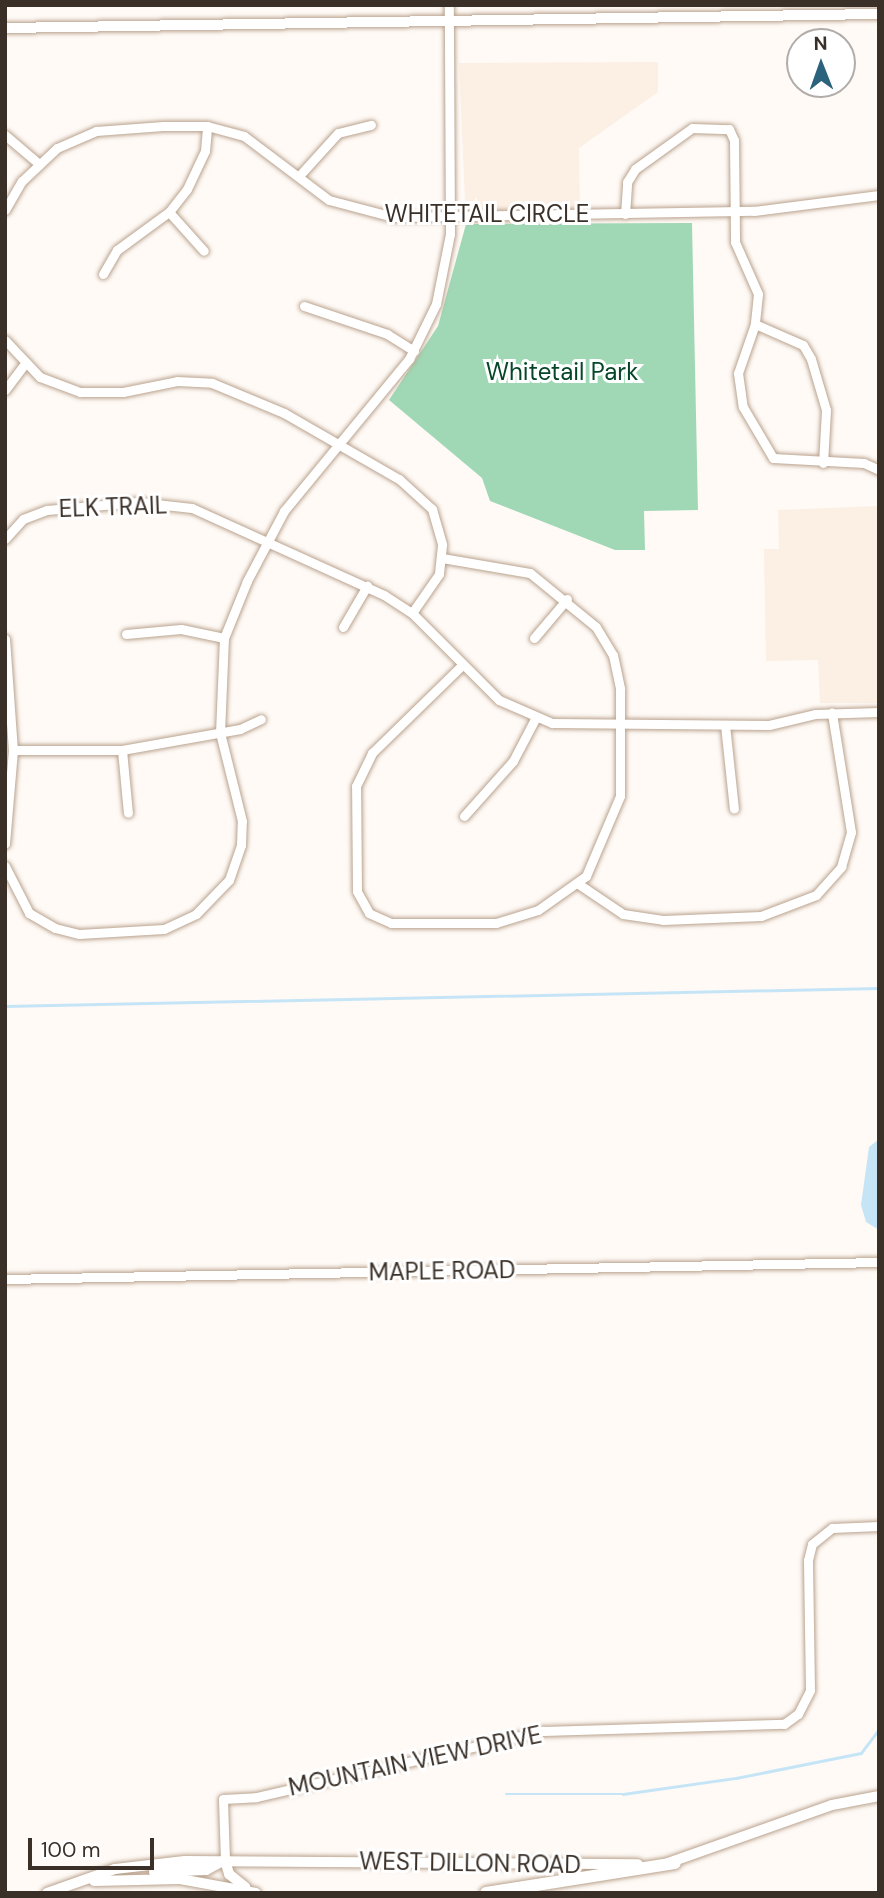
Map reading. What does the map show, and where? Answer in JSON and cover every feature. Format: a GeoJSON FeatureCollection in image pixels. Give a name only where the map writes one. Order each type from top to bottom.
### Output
{"type":"FeatureCollection","features":[{"type":"Feature","properties":{"kind":"highway"},"geometry":{"type":"LineString","coordinates":[[486,1893],[675,1863]]}},
{"type":"Feature","properties":{"kind":"main road"},"geometry":{"type":"LineString","coordinates":[[5,28],[879,14]]}},
{"type":"Feature","properties":{"kind":"main road","name":"WEST DILLON ROAD"},"geometry":{"type":"LineString","coordinates":[[51,1892],[139,1864],[225,1860],[675,1863],[832,1805],[879,1796]]}},
{"type":"Feature","properties":{"kind":"main road"},"geometry":{"type":"LineString","coordinates":[[126,1877],[206,1870],[225,1860],[232,1879],[257,1893]]}},
{"type":"Feature","properties":{"kind":"main road","name":"WEST DILLON ROAD"},"geometry":{"type":"LineString","coordinates":[[51,1892],[126,1877],[180,1879],[257,1893]]}},
{"type":"Feature","properties":{"kind":"street"},"geometry":{"type":"LineString","coordinates":[[5,866],[19,902],[41,922],[69,932],[118,933],[183,922],[229,880],[241,845],[242,821],[220,733],[225,638],[268,540],[336,442],[414,352],[441,288],[451,216],[449,5]]}},
{"type":"Feature","properties":{"kind":"street"},"geometry":{"type":"LineString","coordinates":[[299,176],[338,133],[371,125]]}},
{"type":"Feature","properties":{"kind":"street"},"geometry":{"type":"LineString","coordinates":[[625,214],[627,182],[635,169],[692,128],[714,125],[733,136],[735,242],[758,294],[755,324],[737,378],[762,446],[783,463],[864,463],[879,470]]}},
{"type":"Feature","properties":{"kind":"street"},"geometry":{"type":"LineString","coordinates":[[103,275],[117,250],[169,212],[197,171],[206,126]]}},
{"type":"Feature","properties":{"kind":"street","name":"WHITETAIL CIRCLE"},"geometry":{"type":"LineString","coordinates":[[5,210],[38,163],[96,131],[206,126],[244,136],[329,200],[369,214],[451,216],[734,212],[879,195]]}},
{"type":"Feature","properties":{"kind":"street"},"geometry":{"type":"LineString","coordinates":[[5,135],[38,163]]}},
{"type":"Feature","properties":{"kind":"street"},"geometry":{"type":"LineString","coordinates":[[169,212],[204,251]]}},
{"type":"Feature","properties":{"kind":"street"},"geometry":{"type":"LineString","coordinates":[[304,306],[387,334],[414,352]]}},
{"type":"Feature","properties":{"kind":"street"},"geometry":{"type":"LineString","coordinates":[[755,324],[803,345],[811,359],[826,410],[823,463]]}},
{"type":"Feature","properties":{"kind":"street"},"geometry":{"type":"LineString","coordinates":[[5,340],[24,365],[58,386],[103,395],[177,381],[212,383],[284,412],[423,498],[438,522],[442,558],[429,593],[412,613]]}},
{"type":"Feature","properties":{"kind":"street"},"geometry":{"type":"LineString","coordinates":[[5,390],[24,365]]}},
{"type":"Feature","properties":{"kind":"street","name":"ELK TRAIL"},"geometry":{"type":"LineString","coordinates":[[5,539],[23,519],[47,510],[138,502],[192,508],[367,586],[412,613],[461,666],[499,700],[535,719]]}},
{"type":"Feature","properties":{"kind":"street"},"geometry":{"type":"LineString","coordinates":[[442,558],[508,565],[550,584],[596,627],[613,655],[622,726],[617,811],[597,859],[577,883],[538,910],[496,923],[391,923],[362,903],[354,799],[362,769],[399,724],[461,666]]}},
{"type":"Feature","properties":{"kind":"street"},"geometry":{"type":"LineString","coordinates":[[343,627],[367,586]]}},
{"type":"Feature","properties":{"kind":"street"},"geometry":{"type":"LineString","coordinates":[[534,638],[567,599]]}},
{"type":"Feature","properties":{"kind":"street"},"geometry":{"type":"LineString","coordinates":[[126,634],[181,629],[225,638]]}},
{"type":"Feature","properties":{"kind":"street"},"geometry":{"type":"LineString","coordinates":[[5,639],[13,750],[5,844]]}},
{"type":"Feature","properties":{"kind":"street"},"geometry":{"type":"LineString","coordinates":[[464,816],[513,761],[535,719],[622,726],[769,725],[832,713],[879,712]]}},
{"type":"Feature","properties":{"kind":"street"},"geometry":{"type":"LineString","coordinates":[[577,883],[623,914],[663,920],[761,916],[816,895],[841,867],[851,832],[832,713]]}},
{"type":"Feature","properties":{"kind":"street"},"geometry":{"type":"LineString","coordinates":[[13,750],[122,750],[220,733],[261,719]]}},
{"type":"Feature","properties":{"kind":"street"},"geometry":{"type":"LineString","coordinates":[[725,725],[734,809]]}},
{"type":"Feature","properties":{"kind":"street"},"geometry":{"type":"LineString","coordinates":[[122,750],[128,813]]}},
{"type":"Feature","properties":{"kind":"street","name":"MAPLE ROAD"},"geometry":{"type":"LineString","coordinates":[[5,1279],[879,1262]]}},
{"type":"Feature","properties":{"kind":"street","name":"MOUNTAIN VIEW DRIVE"},"geometry":{"type":"LineString","coordinates":[[225,1860],[223,1799],[256,1797],[543,1731],[784,1724],[798,1714],[810,1690],[807,1560],[812,1544],[832,1528],[879,1526]]}},
{"type":"Feature","properties":{"kind":"shaded area"},"geometry":{"type":"Polygon","coordinates":[[[658,62],[658,92],[579,148],[580,222],[466,224],[459,63],[658,62]]]}},
{"type":"Feature","properties":{"kind":"shaded area"},"geometry":{"type":"Polygon","coordinates":[[[879,506],[879,703],[820,703],[818,660],[766,661],[764,549],[779,549],[778,510],[879,506]]]}},
{"type":"Feature","properties":{"kind":"green space","name":"Whitetail Park"},"geometry":{"type":"Polygon","coordinates":[[[692,223],[698,510],[644,511],[645,550],[615,550],[490,501],[482,478],[389,400],[438,326],[466,224],[692,223]]]}},
{"type":"Feature","properties":{"kind":"water"},"geometry":{"type":"Polygon","coordinates":[[[879,1139],[879,1230],[866,1222],[861,1205],[869,1147],[879,1139]]]}},
{"type":"Feature","properties":{"kind":"waterway"},"geometry":{"type":"LineString","coordinates":[[5,1006],[879,988]]}},
{"type":"Feature","properties":{"kind":"waterway"},"geometry":{"type":"LineString","coordinates":[[506,1794],[623,1794],[736,1778],[861,1753],[879,1729]]}}]}
